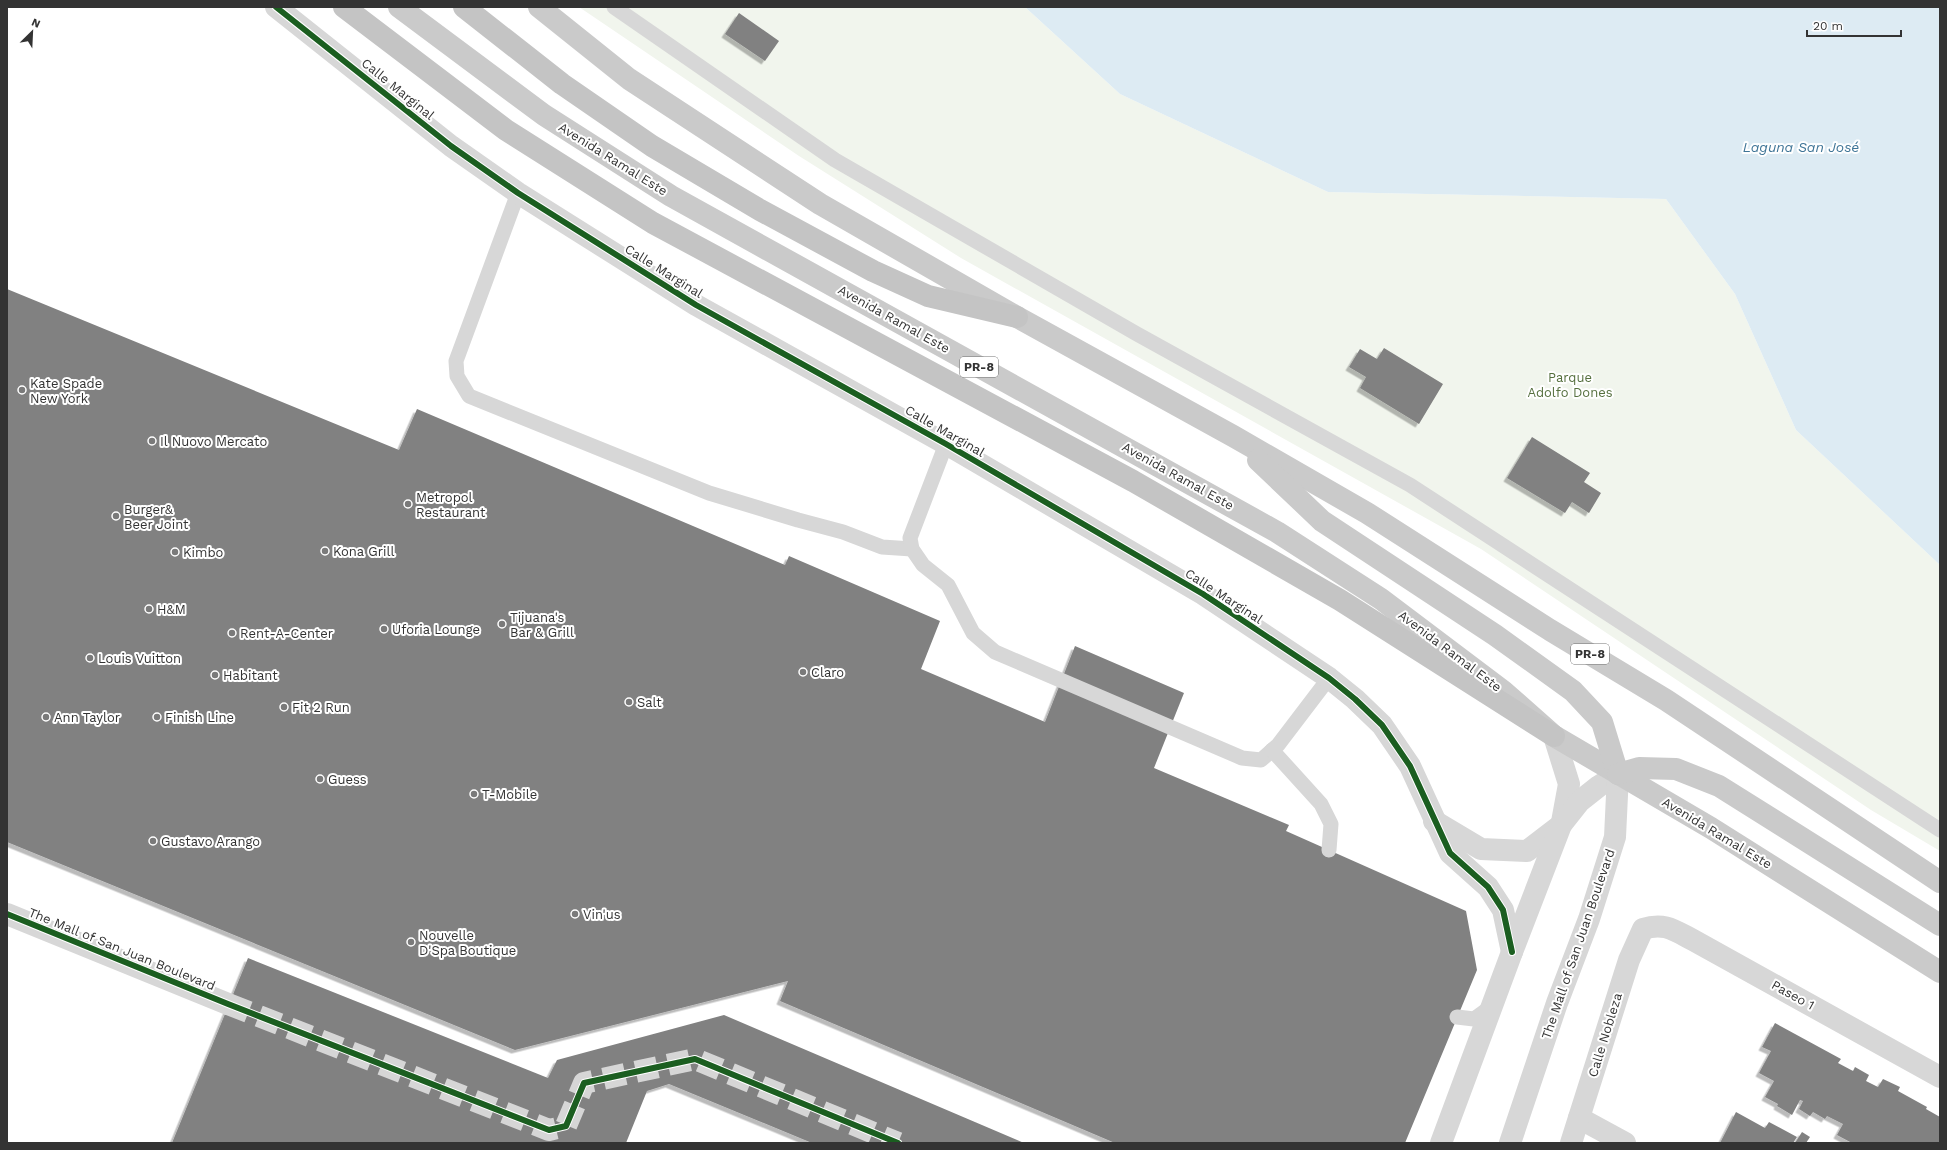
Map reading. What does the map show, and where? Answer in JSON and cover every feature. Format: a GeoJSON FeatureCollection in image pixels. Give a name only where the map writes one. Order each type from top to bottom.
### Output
{"type":"FeatureCollection","features":[{"type":"Feature","properties":{"kind":"highway"},"geometry":{"type":"LineString","coordinates":[[344,7],[506,130],[653,223],[1133,481],[1340,600],[1554,736]]}},
{"type":"Feature","properties":{"kind":"highway"},"geometry":{"type":"LineString","coordinates":[[464,7],[562,84],[652,146],[760,210],[873,271],[928,296],[1017,317]]}},
{"type":"Feature","properties":{"kind":"main road","name":"Avenida Ramal Este"},"geometry":{"type":"LineString","coordinates":[[398,7],[544,115],[671,196],[1277,532],[1381,599],[1503,691],[1554,736],[1711,828],[1940,972]]}},
{"type":"Feature","properties":{"kind":"main road","name":"PR-8"},"geometry":{"type":"LineString","coordinates":[[539,7],[636,84],[820,204],[1017,317],[1233,436],[1366,513],[1550,630],[1666,700],[1940,882]]}},
{"type":"Feature","properties":{"kind":"main road"},"geometry":{"type":"LineString","coordinates":[[1233,436],[1322,521],[1495,635],[1573,691],[1602,722],[1618,774],[1639,768],[1676,769],[1719,786],[1940,925]]}},
{"type":"Feature","properties":{"kind":"street","name":"Calle Marginal"},"geometry":{"type":"LineString","coordinates":[[276,7],[452,146],[518,193],[696,305],[946,444],[1203,594],[1329,678],[1355,699],[1382,725],[1410,766],[1450,853],[1488,886],[1504,910],[1512,952]]}},
{"type":"Feature","properties":{"kind":"street"},"geometry":{"type":"LineString","coordinates":[[1441,1143],[1561,825],[1569,784],[1554,736]]}},
{"type":"Feature","properties":{"kind":"street"},"geometry":{"type":"LineString","coordinates":[[1434,821],[1481,849],[1527,851],[1561,825],[1580,801],[1599,786],[1618,774]]}},
{"type":"Feature","properties":{"kind":"street","name":"The Mall of San Juan Boulevard"},"geometry":{"type":"LineString","coordinates":[[1510,1143],[1557,1003],[1589,919],[1615,837],[1618,774]]}},
{"type":"Feature","properties":{"kind":"street","name":"The Mall of San Juan Boulevard"},"geometry":{"type":"LineString","coordinates":[[7,914],[228,1004]]}},
{"type":"Feature","properties":{"kind":"street","name":"Paseo 1"},"geometry":{"type":"LineString","coordinates":[[1642,929],[1654,925],[1666,926],[1940,1076]]}},
{"type":"Feature","properties":{"kind":"street","name":"Calle Nobleza"},"geometry":{"type":"LineString","coordinates":[[1571,1143],[1628,960],[1642,929]]}},
{"type":"Feature","properties":{"kind":"street"},"geometry":{"type":"LineString","coordinates":[[1579,1118],[1625,1143]]}},
{"type":"Feature","properties":{"kind":"lane"},"geometry":{"type":"LineString","coordinates":[[614,7],[836,160],[1137,334],[1410,485],[1940,830]]}},
{"type":"Feature","properties":{"kind":"lane"},"geometry":{"type":"LineString","coordinates":[[518,193],[456,361],[457,376],[469,396],[709,493],[798,520],[844,532],[882,547],[912,549]]}},
{"type":"Feature","properties":{"kind":"lane"},"geometry":{"type":"LineString","coordinates":[[946,444],[910,538],[912,549],[923,565],[948,585],[973,633],[995,652],[1242,758],[1261,760],[1278,746],[1329,678]]}},
{"type":"Feature","properties":{"kind":"lane"},"geometry":{"type":"LineString","coordinates":[[1272,750],[1321,804],[1331,824],[1329,850]]}},
{"type":"Feature","properties":{"kind":"lane"},"geometry":{"type":"LineString","coordinates":[[1457,1017],[1474,1019],[1492,1006]]}},
{"type":"Feature","properties":{"kind":"green space","name":"Parque Adolfo Dones"},"geometry":{"type":"Polygon","coordinates":[[[579,7],[1025,7],[1120,94],[1328,192],[1666,199],[1735,294],[1796,430],[1940,565],[1940,851],[1871,810],[1481,549],[961,258],[799,156],[579,7]]]}},
{"type":"Feature","properties":{"kind":"water","name":"Laguna San José"},"geometry":{"type":"Polygon","coordinates":[[[1025,7],[1940,7],[1940,565],[1796,430],[1735,294],[1666,199],[1328,192],[1120,94],[1025,7]]]}},
{"type":"Feature","properties":{"kind":"building"},"geometry":{"type":"Polygon","coordinates":[[[739,13],[779,41],[765,61],[725,34],[739,13]]]}},
{"type":"Feature","properties":{"kind":"building"},"geometry":{"type":"Polygon","coordinates":[[[7,289],[399,450],[417,409],[785,565],[789,556],[940,621],[921,669],[1045,722],[1075,646],[1184,693],[1154,768],[1289,825],[1286,831],[1466,911],[1477,970],[1405,1143],[1115,1143],[780,1001],[788,981],[515,1050],[7,842],[7,289]]]}},
{"type":"Feature","properties":{"kind":"building"},"geometry":{"type":"Polygon","coordinates":[[[1384,348],[1443,384],[1419,424],[1360,388],[1366,377],[1349,367],[1360,349],[1377,359],[1384,348]]]}},
{"type":"Feature","properties":{"kind":"building"},"geometry":{"type":"Polygon","coordinates":[[[1532,437],[1590,473],[1584,482],[1601,493],[1589,513],[1572,502],[1565,513],[1507,478],[1532,437]]]}},
{"type":"Feature","properties":{"kind":"building"},"geometry":{"type":"Polygon","coordinates":[[[248,958],[548,1078],[557,1060],[724,1015],[1024,1143],[812,1143],[669,1084],[647,1091],[626,1143],[172,1143],[248,958]]]}},
{"type":"Feature","properties":{"kind":"building"},"geometry":{"type":"Polygon","coordinates":[[[1775,1023],[1841,1059],[1838,1063],[1853,1071],[1855,1067],[1869,1075],[1866,1081],[1878,1087],[1883,1079],[1900,1087],[1898,1091],[1927,1107],[1926,1109],[1940,1117],[1940,1143],[1852,1143],[1837,1135],[1843,1124],[1827,1116],[1825,1119],[1813,1112],[1810,1116],[1799,1109],[1803,1101],[1800,1100],[1792,1115],[1777,1106],[1778,1104],[1765,1097],[1774,1081],[1759,1073],[1771,1051],[1762,1047],[1775,1023]]]}},
{"type":"Feature","properties":{"kind":"building"},"geometry":{"type":"Polygon","coordinates":[[[1736,1112],[1765,1128],[1769,1122],[1797,1137],[1793,1143],[1720,1143],[1736,1112]]]}},
{"type":"Feature","properties":{"kind":"building"},"geometry":{"type":"Polygon","coordinates":[[[1802,1132],[1810,1137],[1806,1143],[1795,1143],[1802,1132]]]}},
{"type":"Feature","properties":{"kind":"tunnel"},"geometry":{"type":"LineString","coordinates":[[228,1004],[549,1130],[566,1126],[584,1083],[695,1059],[898,1143]]}},
{"type":"Feature","properties":{"kind":"cycle path"},"geometry":{"type":"LineString","coordinates":[[276,7],[451,146],[518,193],[696,305],[946,444],[1203,594],[1329,678],[1355,699],[1382,725],[1410,766],[1450,853],[1488,887],[1503,910],[1512,952]]}},
{"type":"Feature","properties":{"kind":"cycle path"},"geometry":{"type":"LineString","coordinates":[[7,914],[228,1004],[549,1130],[566,1126],[584,1083],[695,1059],[898,1143]]}},
{"type":"Feature","properties":{"kind":"place","name":"Kate Spade New York"},"geometry":{"type":"Point","coordinates":[22,390]}},
{"type":"Feature","properties":{"kind":"place","name":"Il Nuovo Mercato"},"geometry":{"type":"Point","coordinates":[152,441]}},
{"type":"Feature","properties":{"kind":"place","name":"Metropol Restaurant"},"geometry":{"type":"Point","coordinates":[408,504]}},
{"type":"Feature","properties":{"kind":"place","name":"Burger& Beer Joint"},"geometry":{"type":"Point","coordinates":[116,516]}},
{"type":"Feature","properties":{"kind":"place","name":"Kona Grill"},"geometry":{"type":"Point","coordinates":[325,551]}},
{"type":"Feature","properties":{"kind":"place","name":"Kimbo"},"geometry":{"type":"Point","coordinates":[175,552]}},
{"type":"Feature","properties":{"kind":"place","name":"H&M"},"geometry":{"type":"Point","coordinates":[149,609]}},
{"type":"Feature","properties":{"kind":"place","name":"Tijuana's Bar & Grill"},"geometry":{"type":"Point","coordinates":[502,624]}},
{"type":"Feature","properties":{"kind":"place","name":"Uforia Lounge"},"geometry":{"type":"Point","coordinates":[384,629]}},
{"type":"Feature","properties":{"kind":"place","name":"Rent-A-Center"},"geometry":{"type":"Point","coordinates":[232,633]}},
{"type":"Feature","properties":{"kind":"place","name":"Louis Vuitton"},"geometry":{"type":"Point","coordinates":[90,658]}},
{"type":"Feature","properties":{"kind":"place","name":"Claro"},"geometry":{"type":"Point","coordinates":[803,672]}},
{"type":"Feature","properties":{"kind":"place","name":"Habitant"},"geometry":{"type":"Point","coordinates":[215,675]}},
{"type":"Feature","properties":{"kind":"place","name":"Salt"},"geometry":{"type":"Point","coordinates":[629,702]}},
{"type":"Feature","properties":{"kind":"place","name":"Fit 2 Run"},"geometry":{"type":"Point","coordinates":[284,707]}},
{"type":"Feature","properties":{"kind":"place","name":"Ann Taylor"},"geometry":{"type":"Point","coordinates":[46,717]}},
{"type":"Feature","properties":{"kind":"place","name":"Finish Line"},"geometry":{"type":"Point","coordinates":[157,717]}},
{"type":"Feature","properties":{"kind":"place","name":"Guess"},"geometry":{"type":"Point","coordinates":[320,779]}},
{"type":"Feature","properties":{"kind":"place","name":"T-Mobile"},"geometry":{"type":"Point","coordinates":[474,794]}},
{"type":"Feature","properties":{"kind":"place","name":"Gustavo Arango"},"geometry":{"type":"Point","coordinates":[153,841]}},
{"type":"Feature","properties":{"kind":"place","name":"Vin'us"},"geometry":{"type":"Point","coordinates":[575,914]}},
{"type":"Feature","properties":{"kind":"place","name":"Nouvelle D'Spa Boutique"},"geometry":{"type":"Point","coordinates":[411,942]}}]}
